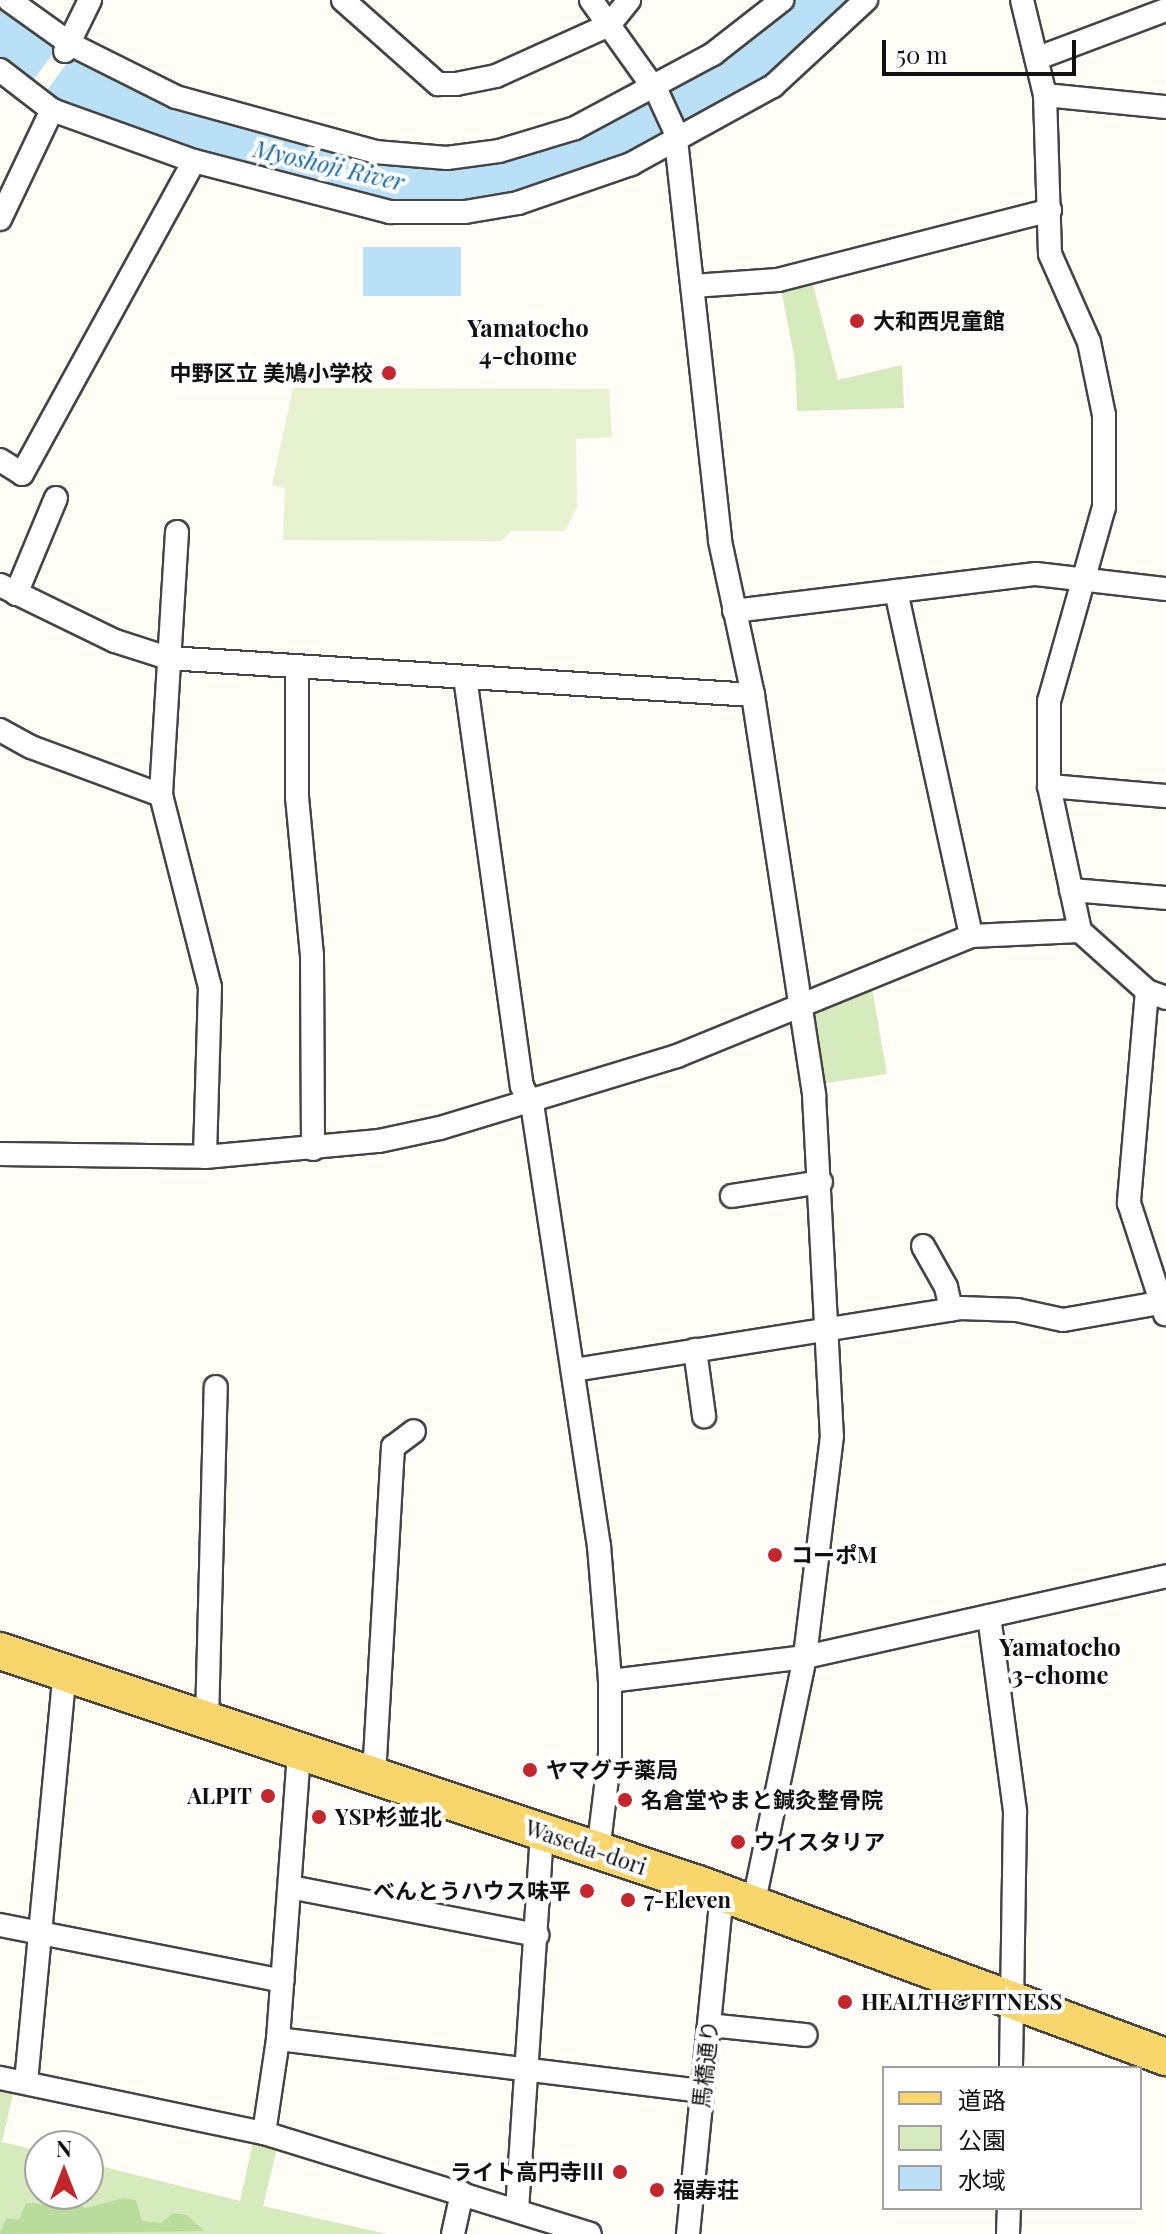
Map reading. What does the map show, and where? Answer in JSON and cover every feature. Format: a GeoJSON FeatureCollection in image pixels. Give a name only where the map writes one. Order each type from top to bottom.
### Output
{"type":"FeatureCollection","features":[{"type":"Feature","properties":{"kind":"main road","name":"Waseda-dori"},"geometry":{"type":"LineString","coordinates":[[0,1651],[738,1900],[1166,2057]]}},
{"type":"Feature","properties":{"kind":"street"},"geometry":{"type":"LineString","coordinates":[[9,0],[68,48],[208,109],[375,152],[447,158],[499,151],[575,128],[656,92],[713,54],[782,0]]}},
{"type":"Feature","properties":{"kind":"street"},"geometry":{"type":"LineString","coordinates":[[68,48],[90,0]]}},
{"type":"Feature","properties":{"kind":"street"},"geometry":{"type":"LineString","coordinates":[[343,0],[438,84],[496,76],[609,25],[629,0]]}},
{"type":"Feature","properties":{"kind":"street","name":"馬橋通り"},"geometry":{"type":"LineString","coordinates":[[591,0],[656,92],[675,135],[720,541],[753,695],[802,1006],[821,1182],[829,1329],[832,1436],[805,1657],[738,1900],[709,2025],[688,2234]]}},
{"type":"Feature","properties":{"kind":"street"},"geometry":{"type":"LineString","coordinates":[[0,70],[46,100],[194,161],[390,212],[465,212],[590,182],[675,135],[731,109],[773,86],[866,0]]}},
{"type":"Feature","properties":{"kind":"street"},"geometry":{"type":"LineString","coordinates":[[574,1370],[951,1309],[1017,1310],[1063,1320],[1162,1309],[1129,1203],[1156,994],[1080,931],[1049,786],[1049,701],[1081,579],[1104,507],[1104,415],[1089,342],[1050,254],[1045,95],[1022,0]]}},
{"type":"Feature","properties":{"kind":"street"},"geometry":{"type":"LineString","coordinates":[[1038,58],[1166,10]]}},
{"type":"Feature","properties":{"kind":"street"},"geometry":{"type":"LineString","coordinates":[[1045,95],[1166,107]]}},
{"type":"Feature","properties":{"kind":"street"},"geometry":{"type":"LineString","coordinates":[[0,219],[46,100]]}},
{"type":"Feature","properties":{"kind":"street"},"geometry":{"type":"LineString","coordinates":[[0,460],[22,474],[194,161]]}},
{"type":"Feature","properties":{"kind":"street"},"geometry":{"type":"LineString","coordinates":[[693,286],[778,280],[1050,210]]}},
{"type":"Feature","properties":{"kind":"street"},"geometry":{"type":"LineString","coordinates":[[56,498],[8,590],[115,641],[168,658],[753,695]]}},
{"type":"Feature","properties":{"kind":"street"},"geometry":{"type":"LineString","coordinates":[[177,532],[161,795],[210,987],[205,1157]]}},
{"type":"Feature","properties":{"kind":"street"},"geometry":{"type":"LineString","coordinates":[[734,611],[1036,574],[1166,589]]}},
{"type":"Feature","properties":{"kind":"street"},"geometry":{"type":"LineString","coordinates":[[896,591],[971,936]]}},
{"type":"Feature","properties":{"kind":"street"},"geometry":{"type":"LineString","coordinates":[[297,668],[297,797],[312,955],[313,1149]]}},
{"type":"Feature","properties":{"kind":"street"},"geometry":{"type":"LineString","coordinates":[[465,677],[526,1098],[533,1110],[599,1546],[610,1681],[610,1754],[598,1852]]}},
{"type":"Feature","properties":{"kind":"street"},"geometry":{"type":"LineString","coordinates":[[0,730],[31,747],[161,795]]}},
{"type":"Feature","properties":{"kind":"street"},"geometry":{"type":"LineString","coordinates":[[1049,786],[1166,796]]}},
{"type":"Feature","properties":{"kind":"street"},"geometry":{"type":"LineString","coordinates":[[1071,890],[1166,898]]}},
{"type":"Feature","properties":{"kind":"street"},"geometry":{"type":"LineString","coordinates":[[0,1154],[205,1157],[313,1149],[440,1128],[526,1098],[677,1056],[971,936],[1080,931]]}},
{"type":"Feature","properties":{"kind":"street"},"geometry":{"type":"LineString","coordinates":[[732,1196],[821,1182]]}},
{"type":"Feature","properties":{"kind":"street"},"geometry":{"type":"LineString","coordinates":[[923,1246],[946,1287],[951,1309]]}},
{"type":"Feature","properties":{"kind":"street"},"geometry":{"type":"LineString","coordinates":[[695,1350],[704,1416]]}},
{"type":"Feature","properties":{"kind":"street"},"geometry":{"type":"LineString","coordinates":[[207,1721],[216,1387]]}},
{"type":"Feature","properties":{"kind":"street"},"geometry":{"type":"LineString","coordinates":[[374,1776],[393,1447],[414,1431]]}},
{"type":"Feature","properties":{"kind":"street"},"geometry":{"type":"LineString","coordinates":[[610,1681],[805,1657],[1166,1576]]}},
{"type":"Feature","properties":{"kind":"street"},"geometry":{"type":"LineString","coordinates":[[989,1616],[1015,1812],[1011,2066]]}},
{"type":"Feature","properties":{"kind":"street"},"geometry":{"type":"LineString","coordinates":[[26,2082],[43,1933],[65,1672]]}},
{"type":"Feature","properties":{"kind":"street"},"geometry":{"type":"LineString","coordinates":[[264,2133],[278,2039],[299,1754]]}},
{"type":"Feature","properties":{"kind":"street"},"geometry":{"type":"LineString","coordinates":[[517,2210],[542,1832]]}},
{"type":"Feature","properties":{"kind":"street"},"geometry":{"type":"LineString","coordinates":[[290,1887],[537,1935]]}},
{"type":"Feature","properties":{"kind":"street"},"geometry":{"type":"LineString","coordinates":[[0,1925],[283,1981]]}},
{"type":"Feature","properties":{"kind":"street"},"geometry":{"type":"LineString","coordinates":[[709,2025],[805,2035]]}},
{"type":"Feature","properties":{"kind":"street"},"geometry":{"type":"LineString","coordinates":[[278,2039],[702,2091]]}},
{"type":"Feature","properties":{"kind":"street"},"geometry":{"type":"LineString","coordinates":[[0,2078],[264,2133],[590,2234]]}},
{"type":"Feature","properties":{"kind":"street"},"geometry":{"type":"LineString","coordinates":[[453,2234],[462,2193]]}},
{"type":"Feature","properties":{"kind":"street"},"geometry":{"type":"LineString","coordinates":[[1008,2234],[1009,2210]]}},
{"type":"Feature","properties":{"kind":"green space"},"geometry":{"type":"Polygon","coordinates":[[[812,281],[838,380],[902,365],[904,408],[797,411],[795,361],[781,289],[812,281]]]}},
{"type":"Feature","properties":{"kind":"green space"},"geometry":{"type":"Polygon","coordinates":[[[293,388],[609,389],[612,437],[576,439],[577,507],[565,531],[511,531],[502,541],[283,540],[285,488],[272,485],[293,388]]]}},
{"type":"Feature","properties":{"kind":"green space"},"geometry":{"type":"Polygon","coordinates":[[[871,983],[887,1074],[820,1084],[812,1015],[817,1007],[871,983]]]}},
{"type":"Feature","properties":{"kind":"green space"},"geometry":{"type":"Polygon","coordinates":[[[0,2091],[13,2094],[2,2142],[24,2147],[24,2210],[104,2210],[104,2167],[240,2201],[253,2142],[277,2148],[263,2206],[387,2234],[0,2234],[0,2091]]]}},
{"type":"Feature","properties":{"kind":"green space"},"geometry":{"type":"Polygon","coordinates":[[[124,2198],[136,2200],[142,2221],[161,2223],[173,2213],[187,2215],[204,2231],[0,2234],[6,2218],[19,2220],[24,2208],[104,2210],[104,2203],[124,2198]]]}},
{"type":"Feature","properties":{"kind":"water","name":"Myoshoji River"},"geometry":{"type":"Polygon","coordinates":[[[790,0],[855,0],[756,85],[675,131],[567,183],[461,205],[387,204],[120,129],[45,92],[0,61],[0,1],[92,69],[170,103],[236,123],[498,158],[790,0]]]}},
{"type":"Feature","properties":{"kind":"water"},"geometry":{"type":"Polygon","coordinates":[[[363,247],[461,247],[461,296],[363,296],[363,247]]]}},
{"type":"Feature","properties":{"kind":"pier"},"geometry":{"type":"Polygon","coordinates":[[[59,45],[73,55],[43,95],[30,85],[59,45]]]}},
{"type":"Feature","properties":{"kind":"place","name":"大和西児童館"},"geometry":{"type":"Point","coordinates":[857,321]}},
{"type":"Feature","properties":{"kind":"place","name":"中野区立 美鳩小学校"},"geometry":{"type":"Point","coordinates":[389,373]}},
{"type":"Feature","properties":{"kind":"place","name":"コーポM"},"geometry":{"type":"Point","coordinates":[775,1555]}},
{"type":"Feature","properties":{"kind":"place","name":"ヤマグチ薬局"},"geometry":{"type":"Point","coordinates":[530,1770]}},
{"type":"Feature","properties":{"kind":"place","name":"ALPIT"},"geometry":{"type":"Point","coordinates":[268,1796]}},
{"type":"Feature","properties":{"kind":"place","name":"名倉堂やまと鍼灸整骨院"},"geometry":{"type":"Point","coordinates":[625,1800]}},
{"type":"Feature","properties":{"kind":"place","name":"YSP杉並北"},"geometry":{"type":"Point","coordinates":[319,1817]}},
{"type":"Feature","properties":{"kind":"place","name":"ウイスタリア"},"geometry":{"type":"Point","coordinates":[738,1842]}},
{"type":"Feature","properties":{"kind":"place","name":"べんとうハウス味平"},"geometry":{"type":"Point","coordinates":[587,1891]}},
{"type":"Feature","properties":{"kind":"place","name":"7-Eleven"},"geometry":{"type":"Point","coordinates":[628,1900]}},
{"type":"Feature","properties":{"kind":"place","name":"HEALTH&FITNESS"},"geometry":{"type":"Point","coordinates":[845,2002]}},
{"type":"Feature","properties":{"kind":"place","name":"ライト高円寺Ⅲ"},"geometry":{"type":"Point","coordinates":[620,2172]}},
{"type":"Feature","properties":{"kind":"place","name":"福寿荘"},"geometry":{"type":"Point","coordinates":[657,2190]}},
{"type":"Feature","properties":{"kind":"district","name":"Yamatocho 4-chome"},"geometry":{"type":"Point","coordinates":[528,342]}},
{"type":"Feature","properties":{"kind":"district","name":"Yamatocho 3-chome"},"geometry":{"type":"Point","coordinates":[1060,1661]}}]}
